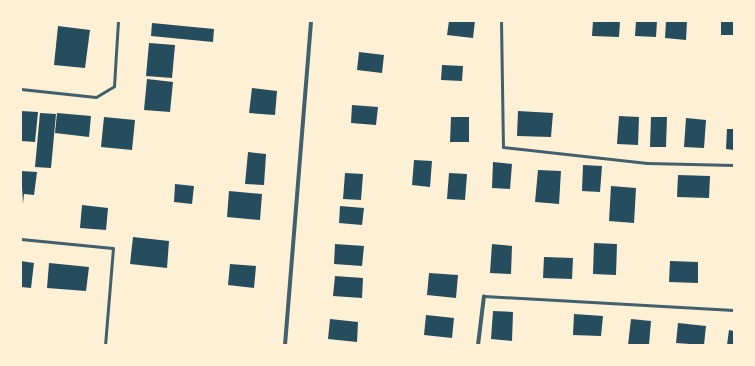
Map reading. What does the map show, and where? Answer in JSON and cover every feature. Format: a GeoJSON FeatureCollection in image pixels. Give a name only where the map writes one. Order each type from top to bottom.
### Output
{"type":"FeatureCollection","features":[{"type":"Feature","properties":{"kind":"street"},"geometry":{"type":"LineString","coordinates":[[285,345],[311,21]]}},
{"type":"Feature","properties":{"kind":"street"},"geometry":{"type":"LineString","coordinates":[[478,345],[484,296]]}},
{"type":"Feature","properties":{"kind":"lane"},"geometry":{"type":"LineString","coordinates":[[21,89],[96,97],[114,86],[118,21]]}},
{"type":"Feature","properties":{"kind":"lane"},"geometry":{"type":"LineString","coordinates":[[501,21],[502,147],[647,163],[734,165]]}},
{"type":"Feature","properties":{"kind":"lane"},"geometry":{"type":"LineString","coordinates":[[21,239],[113,248],[105,345]]}},
{"type":"Feature","properties":{"kind":"lane"},"geometry":{"type":"LineString","coordinates":[[484,296],[734,310]]}},
{"type":"Feature","properties":{"kind":"building"},"geometry":{"type":"Polygon","coordinates":[[[449,21],[475,21],[473,38],[447,35],[449,21]]]}},
{"type":"Feature","properties":{"kind":"building"},"geometry":{"type":"Polygon","coordinates":[[[593,21],[620,21],[619,37],[592,36],[593,21]]]}},
{"type":"Feature","properties":{"kind":"building"},"geometry":{"type":"Polygon","coordinates":[[[636,21],[657,21],[656,37],[635,36],[636,21]]]}},
{"type":"Feature","properties":{"kind":"building"},"geometry":{"type":"Polygon","coordinates":[[[666,21],[687,21],[686,40],[665,38],[666,21]]]}},
{"type":"Feature","properties":{"kind":"building"},"geometry":{"type":"Polygon","coordinates":[[[721,21],[734,21],[734,35],[721,35],[721,21]]]}},
{"type":"Feature","properties":{"kind":"building"},"geometry":{"type":"Polygon","coordinates":[[[152,23],[214,29],[213,42],[151,36],[152,23]]]}},
{"type":"Feature","properties":{"kind":"building"},"geometry":{"type":"Polygon","coordinates":[[[58,26],[90,30],[85,68],[54,65],[58,26]]]}},
{"type":"Feature","properties":{"kind":"building"},"geometry":{"type":"Polygon","coordinates":[[[149,43],[175,45],[172,78],[146,76],[149,43]]]}},
{"type":"Feature","properties":{"kind":"building"},"geometry":{"type":"Polygon","coordinates":[[[359,52],[384,55],[382,73],[357,70],[359,52]]]}},
{"type":"Feature","properties":{"kind":"building"},"geometry":{"type":"Polygon","coordinates":[[[442,65],[463,66],[462,81],[441,80],[442,65]]]}},
{"type":"Feature","properties":{"kind":"building"},"geometry":{"type":"Polygon","coordinates":[[[147,79],[173,82],[170,112],[144,110],[147,79]]]}},
{"type":"Feature","properties":{"kind":"building"},"geometry":{"type":"Polygon","coordinates":[[[252,88],[277,91],[275,115],[249,113],[252,88]]]}},
{"type":"Feature","properties":{"kind":"building"},"geometry":{"type":"Polygon","coordinates":[[[352,105],[378,107],[376,125],[351,123],[352,105]]]}},
{"type":"Feature","properties":{"kind":"building"},"geometry":{"type":"Polygon","coordinates":[[[21,111],[38,112],[35,142],[21,141],[21,111]]]}},
{"type":"Feature","properties":{"kind":"building"},"geometry":{"type":"Polygon","coordinates":[[[518,111],[553,113],[551,137],[517,136],[518,111]]]}},
{"type":"Feature","properties":{"kind":"building"},"geometry":{"type":"Polygon","coordinates":[[[40,113],[56,114],[51,168],[35,167],[40,113]]]}},
{"type":"Feature","properties":{"kind":"building"},"geometry":{"type":"Polygon","coordinates":[[[57,113],[91,116],[89,137],[55,133],[57,113]]]}},
{"type":"Feature","properties":{"kind":"building"},"geometry":{"type":"Polygon","coordinates":[[[619,116],[639,117],[638,145],[617,144],[619,116]]]}},
{"type":"Feature","properties":{"kind":"building"},"geometry":{"type":"Polygon","coordinates":[[[104,117],[135,120],[132,150],[101,147],[104,117]]]}},
{"type":"Feature","properties":{"kind":"building"},"geometry":{"type":"Polygon","coordinates":[[[451,117],[469,117],[469,142],[450,142],[451,117]]]}},
{"type":"Feature","properties":{"kind":"building"},"geometry":{"type":"Polygon","coordinates":[[[651,117],[667,117],[666,147],[650,147],[651,117]]]}},
{"type":"Feature","properties":{"kind":"building"},"geometry":{"type":"Polygon","coordinates":[[[686,118],[706,120],[704,148],[684,147],[686,118]]]}},
{"type":"Feature","properties":{"kind":"building"},"geometry":{"type":"Polygon","coordinates":[[[727,129],[734,129],[734,150],[726,149],[727,129]]]}},
{"type":"Feature","properties":{"kind":"building"},"geometry":{"type":"Polygon","coordinates":[[[248,152],[266,154],[264,185],[245,184],[248,152]]]}},
{"type":"Feature","properties":{"kind":"building"},"geometry":{"type":"Polygon","coordinates":[[[414,160],[432,161],[430,187],[412,185],[414,160]]]}},
{"type":"Feature","properties":{"kind":"building"},"geometry":{"type":"Polygon","coordinates":[[[493,162],[512,164],[510,189],[492,188],[493,162]]]}},
{"type":"Feature","properties":{"kind":"building"},"geometry":{"type":"Polygon","coordinates":[[[583,165],[602,166],[600,192],[582,191],[583,165]]]}},
{"type":"Feature","properties":{"kind":"building"},"geometry":{"type":"Polygon","coordinates":[[[538,170],[561,171],[559,204],[535,202],[538,170]]]}},
{"type":"Feature","properties":{"kind":"building"},"geometry":{"type":"Polygon","coordinates":[[[21,171],[37,172],[34,195],[24,194],[23,204],[21,171]]]}},
{"type":"Feature","properties":{"kind":"building"},"geometry":{"type":"Polygon","coordinates":[[[345,173],[363,174],[361,200],[343,199],[345,173]]]}},
{"type":"Feature","properties":{"kind":"building"},"geometry":{"type":"Polygon","coordinates":[[[449,173],[467,174],[465,200],[447,199],[449,173]]]}},
{"type":"Feature","properties":{"kind":"building"},"geometry":{"type":"Polygon","coordinates":[[[678,175],[710,176],[709,198],[677,197],[678,175]]]}},
{"type":"Feature","properties":{"kind":"building"},"geometry":{"type":"Polygon","coordinates":[[[175,184],[194,186],[192,204],[174,202],[175,184]]]}},
{"type":"Feature","properties":{"kind":"building"},"geometry":{"type":"Polygon","coordinates":[[[611,186],[636,188],[634,223],[609,221],[611,186]]]}},
{"type":"Feature","properties":{"kind":"building"},"geometry":{"type":"Polygon","coordinates":[[[229,191],[262,194],[260,220],[227,217],[229,191]]]}},
{"type":"Feature","properties":{"kind":"building"},"geometry":{"type":"Polygon","coordinates":[[[82,205],[108,208],[106,230],[80,228],[82,205]]]}},
{"type":"Feature","properties":{"kind":"building"},"geometry":{"type":"Polygon","coordinates":[[[340,206],[364,208],[362,225],[339,223],[340,206]]]}},
{"type":"Feature","properties":{"kind":"building"},"geometry":{"type":"Polygon","coordinates":[[[133,237],[169,241],[167,268],[130,264],[133,237]]]}},
{"type":"Feature","properties":{"kind":"building"},"geometry":{"type":"Polygon","coordinates":[[[594,243],[617,244],[616,275],[593,274],[594,243]]]}},
{"type":"Feature","properties":{"kind":"building"},"geometry":{"type":"Polygon","coordinates":[[[335,244],[364,246],[362,266],[334,264],[335,244]]]}},
{"type":"Feature","properties":{"kind":"building"},"geometry":{"type":"Polygon","coordinates":[[[492,244],[512,246],[511,274],[490,273],[492,244]]]}},
{"type":"Feature","properties":{"kind":"building"},"geometry":{"type":"Polygon","coordinates":[[[544,257],[573,258],[572,279],[543,278],[544,257]]]}},
{"type":"Feature","properties":{"kind":"building"},"geometry":{"type":"Polygon","coordinates":[[[21,261],[34,263],[31,288],[21,287],[21,261]]]}},
{"type":"Feature","properties":{"kind":"building"},"geometry":{"type":"Polygon","coordinates":[[[670,261],[698,262],[698,283],[669,282],[670,261]]]}},
{"type":"Feature","properties":{"kind":"building"},"geometry":{"type":"Polygon","coordinates":[[[49,263],[89,267],[86,291],[47,288],[49,263]]]}},
{"type":"Feature","properties":{"kind":"building"},"geometry":{"type":"Polygon","coordinates":[[[230,264],[256,266],[254,288],[228,285],[230,264]]]}},
{"type":"Feature","properties":{"kind":"building"},"geometry":{"type":"Polygon","coordinates":[[[429,273],[458,275],[456,298],[427,295],[429,273]]]}},
{"type":"Feature","properties":{"kind":"building"},"geometry":{"type":"Polygon","coordinates":[[[335,276],[363,278],[362,298],[333,296],[335,276]]]}},
{"type":"Feature","properties":{"kind":"building"},"geometry":{"type":"Polygon","coordinates":[[[493,311],[513,312],[512,341],[491,339],[493,311]]]}},
{"type":"Feature","properties":{"kind":"building"},"geometry":{"type":"Polygon","coordinates":[[[574,314],[603,316],[601,336],[573,335],[574,314]]]}},
{"type":"Feature","properties":{"kind":"building"},"geometry":{"type":"Polygon","coordinates":[[[426,315],[454,318],[452,338],[424,335],[426,315]]]}},
{"type":"Feature","properties":{"kind":"building"},"geometry":{"type":"Polygon","coordinates":[[[330,319],[358,322],[357,342],[328,339],[330,319]]]}},
{"type":"Feature","properties":{"kind":"building"},"geometry":{"type":"Polygon","coordinates":[[[631,319],[651,321],[649,345],[628,345],[631,319]]]}},
{"type":"Feature","properties":{"kind":"building"},"geometry":{"type":"Polygon","coordinates":[[[678,323],[706,326],[704,345],[676,343],[678,323]]]}},
{"type":"Feature","properties":{"kind":"building"},"geometry":{"type":"Polygon","coordinates":[[[729,330],[734,331],[734,345],[727,345],[729,330]]]}}]}
